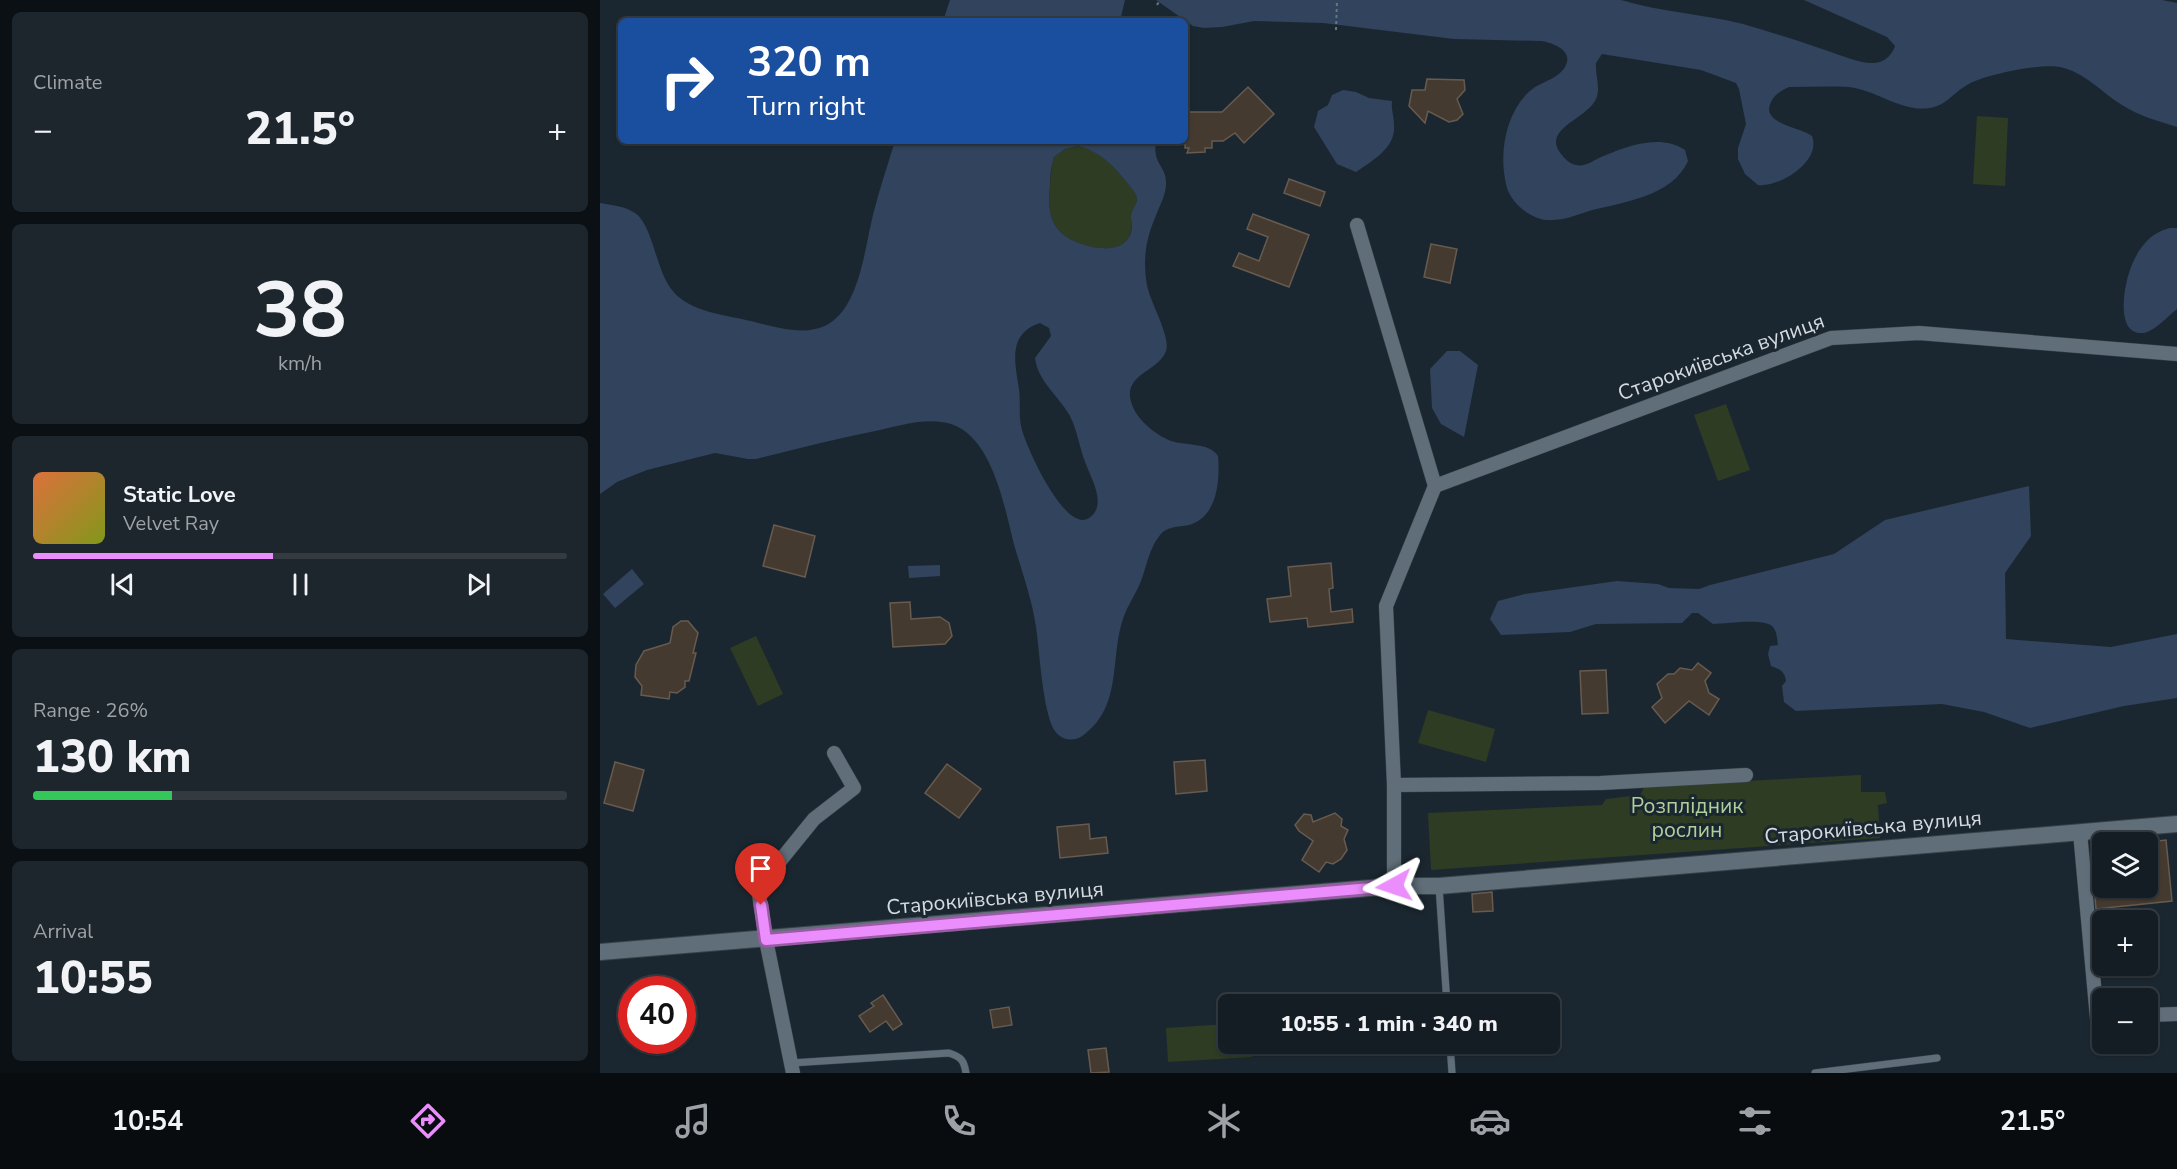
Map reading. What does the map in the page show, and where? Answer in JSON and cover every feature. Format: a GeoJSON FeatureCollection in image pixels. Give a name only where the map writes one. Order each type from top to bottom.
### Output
{"type":"FeatureCollection","features":[{"type":"Feature","properties":{"kind":"street"},"geometry":{"type":"LineString","coordinates":[[1357,225],[1435,486],[1386,606],[1394,785],[1394,886]]}},
{"type":"Feature","properties":{"kind":"street","name":"Старокиївська вулиця"},"geometry":{"type":"LineString","coordinates":[[1435,486],[1832,338],[1919,333],[2177,354]]}},
{"type":"Feature","properties":{"kind":"street"},"geometry":{"type":"LineString","coordinates":[[792,1068],[758,888],[814,819],[854,788],[834,753]]}},
{"type":"Feature","properties":{"kind":"street"},"geometry":{"type":"LineString","coordinates":[[1394,785],[1601,783],[1746,774]]}},
{"type":"Feature","properties":{"kind":"street","name":"Старокиївська вулиця"},"geometry":{"type":"LineString","coordinates":[[600,952],[1394,886],[1439,886],[2177,824]]}},
{"type":"Feature","properties":{"kind":"street"},"geometry":{"type":"LineString","coordinates":[[2080,832],[2094,988]]}},
{"type":"Feature","properties":{"kind":"street"},"geometry":{"type":"LineString","coordinates":[[2158,1015],[2177,1014]]}},
{"type":"Feature","properties":{"kind":"lane"},"geometry":{"type":"LineString","coordinates":[[1439,886],[1447,994]]}},
{"type":"Feature","properties":{"kind":"lane"},"geometry":{"type":"LineString","coordinates":[[792,1068],[949,1053],[960,1056],[965,1064],[966,1073]]}},
{"type":"Feature","properties":{"kind":"lane"},"geometry":{"type":"LineString","coordinates":[[1451,1054],[1452,1073]]}},
{"type":"Feature","properties":{"kind":"lane"},"geometry":{"type":"LineString","coordinates":[[1815,1073],[1937,1059]]}},
{"type":"Feature","properties":{"kind":"path"},"geometry":{"type":"LineString","coordinates":[[1157,5],[1160,0]]}},
{"type":"Feature","properties":{"kind":"path"},"geometry":{"type":"LineString","coordinates":[[1336,30],[1337,0]]}},
{"type":"Feature","properties":{"kind":"green space"},"geometry":{"type":"Polygon","coordinates":[[[1977,116],[2008,118],[2005,186],[1973,184],[1977,116]]]}},
{"type":"Feature","properties":{"kind":"green space"},"geometry":{"type":"Polygon","coordinates":[[[1078,146],[1107,160],[1136,196],[1130,234],[1121,245],[1101,248],[1080,244],[1062,234],[1052,219],[1049,198],[1054,157],[1065,149],[1078,146]]]}},
{"type":"Feature","properties":{"kind":"green space"},"geometry":{"type":"Polygon","coordinates":[[[1726,404],[1750,470],[1718,481],[1694,415],[1726,404]]]}},
{"type":"Feature","properties":{"kind":"green space"},"geometry":{"type":"Polygon","coordinates":[[[756,636],[783,694],[758,706],[730,648],[756,636]]]}},
{"type":"Feature","properties":{"kind":"green space"},"geometry":{"type":"Polygon","coordinates":[[[1428,710],[1495,729],[1486,762],[1418,743],[1428,710]]]}},
{"type":"Feature","properties":{"kind":"green space","name":"Розплідник рослин"},"geometry":{"type":"Polygon","coordinates":[[[1861,775],[1861,792],[1885,792],[1887,803],[1878,805],[1880,838],[1431,870],[1428,813],[1602,805],[1606,799],[1640,795],[1645,786],[1861,775]]]}},
{"type":"Feature","properties":{"kind":"green space"},"geometry":{"type":"Polygon","coordinates":[[[1218,1025],[1218,1054],[1252,1054],[1252,1057],[1168,1062],[1166,1028],[1218,1025]]]}},
{"type":"Feature","properties":{"kind":"water"},"geometry":{"type":"Polygon","coordinates":[[[950,0],[1125,0],[1121,18],[944,18],[950,0]]]}},
{"type":"Feature","properties":{"kind":"water"},"geometry":{"type":"Polygon","coordinates":[[[1156,0],[1621,0],[1743,24],[1855,60],[1875,63],[1885,60],[1894,49],[1895,46],[1887,37],[1804,0],[2162,0],[2177,3],[2177,127],[2128,109],[2086,78],[2069,70],[2051,66],[2026,68],[1986,77],[1967,85],[1941,104],[1926,108],[1904,106],[1849,87],[1789,87],[1775,97],[1769,109],[1776,120],[1812,136],[1811,155],[1797,171],[1787,177],[1767,185],[1758,185],[1745,174],[1738,159],[1738,148],[1746,124],[1736,83],[1701,70],[1602,54],[1596,63],[1598,90],[1596,99],[1584,113],[1561,131],[1556,145],[1561,154],[1572,164],[1582,165],[1630,146],[1653,142],[1675,145],[1685,150],[1688,161],[1681,173],[1670,183],[1645,196],[1564,219],[1543,219],[1530,214],[1513,200],[1504,176],[1504,149],[1510,122],[1522,99],[1531,90],[1557,76],[1565,67],[1567,57],[1559,47],[1542,41],[1454,39],[1323,23],[1254,21],[1204,28],[1193,26],[1188,22],[1188,18],[1182,18],[1156,0]]]}},
{"type":"Feature","properties":{"kind":"water"},"geometry":{"type":"Polygon","coordinates":[[[1343,90],[1356,92],[1369,98],[1392,101],[1394,133],[1391,140],[1382,153],[1356,172],[1337,164],[1314,127],[1318,111],[1328,105],[1332,95],[1343,90]]]}},
{"type":"Feature","properties":{"kind":"water"},"geometry":{"type":"Polygon","coordinates":[[[894,144],[1156,144],[1156,155],[1166,178],[1166,188],[1149,235],[1145,268],[1149,292],[1167,345],[1162,359],[1134,382],[1130,390],[1131,400],[1139,417],[1161,436],[1177,443],[1209,448],[1218,456],[1217,486],[1211,506],[1199,521],[1166,530],[1156,540],[1140,584],[1122,621],[1111,690],[1106,706],[1098,721],[1085,734],[1076,739],[1066,739],[1058,735],[1052,726],[1044,691],[1032,607],[995,477],[978,444],[966,432],[951,424],[933,421],[906,424],[756,459],[715,453],[647,470],[617,482],[600,494],[600,203],[627,209],[641,219],[667,282],[679,297],[688,303],[708,312],[801,331],[830,323],[849,302],[860,272],[876,202],[894,144]],[[1078,146],[1065,149],[1054,157],[1049,198],[1052,219],[1062,234],[1080,244],[1101,248],[1121,245],[1127,240],[1132,228],[1131,215],[1137,200],[1136,196],[1123,177],[1106,160],[1078,146]],[[1040,323],[1022,334],[1018,342],[1015,360],[1022,430],[1039,469],[1058,501],[1069,513],[1079,519],[1089,518],[1097,506],[1096,490],[1070,416],[1044,382],[1035,358],[1051,336],[1049,328],[1040,323]]]}},
{"type":"Feature","properties":{"kind":"water"},"geometry":{"type":"Polygon","coordinates":[[[2170,228],[2177,228],[2177,309],[2152,330],[2143,333],[2134,332],[2128,326],[2124,308],[2130,270],[2148,239],[2170,228]]]}},
{"type":"Feature","properties":{"kind":"water"},"geometry":{"type":"Polygon","coordinates":[[[1447,351],[1460,351],[1478,365],[1464,437],[1441,424],[1432,408],[1430,369],[1447,351]]]}},
{"type":"Feature","properties":{"kind":"water"},"geometry":{"type":"Polygon","coordinates":[[[2029,486],[2031,536],[2005,573],[2006,639],[2111,647],[2177,634],[2177,698],[2124,706],[2030,728],[1984,712],[1942,704],[1796,711],[1784,702],[1782,686],[1786,681],[1783,673],[1771,666],[1768,654],[1770,646],[1778,645],[1775,630],[1772,626],[1761,622],[1713,624],[1698,613],[1692,613],[1682,623],[1596,624],[1570,632],[1501,635],[1490,619],[1498,601],[1525,594],[1617,581],[1658,584],[1669,588],[1699,589],[1834,554],[1885,520],[2029,486]]]}},
{"type":"Feature","properties":{"kind":"water"},"geometry":{"type":"Polygon","coordinates":[[[940,565],[940,576],[909,578],[908,566],[940,565]]]}},
{"type":"Feature","properties":{"kind":"water"},"geometry":{"type":"Polygon","coordinates":[[[632,569],[644,584],[615,608],[603,594],[632,569]]]}},
{"type":"Feature","properties":{"kind":"building"},"geometry":{"type":"Polygon","coordinates":[[[1427,79],[1464,80],[1465,90],[1457,99],[1463,114],[1457,120],[1449,122],[1428,111],[1425,123],[1409,106],[1412,90],[1425,90],[1427,79]]]}},
{"type":"Feature","properties":{"kind":"building"},"geometry":{"type":"Polygon","coordinates":[[[1248,87],[1274,114],[1244,143],[1235,133],[1223,141],[1212,141],[1212,148],[1205,148],[1205,152],[1187,153],[1189,148],[1185,148],[1185,144],[1188,144],[1188,112],[1222,112],[1248,87]]]}},
{"type":"Feature","properties":{"kind":"building"},"geometry":{"type":"Polygon","coordinates":[[[1289,179],[1325,192],[1320,206],[1284,193],[1289,179]]]}},
{"type":"Feature","properties":{"kind":"building"},"geometry":{"type":"Polygon","coordinates":[[[1253,214],[1309,235],[1289,287],[1233,266],[1239,253],[1259,261],[1268,237],[1247,229],[1253,214]]]}},
{"type":"Feature","properties":{"kind":"building"},"geometry":{"type":"Polygon","coordinates":[[[1431,244],[1457,249],[1450,283],[1424,277],[1431,244]]]}},
{"type":"Feature","properties":{"kind":"building"},"geometry":{"type":"Polygon","coordinates":[[[774,525],[815,536],[805,577],[763,566],[774,525]]]}},
{"type":"Feature","properties":{"kind":"building"},"geometry":{"type":"Polygon","coordinates":[[[1331,563],[1333,588],[1329,589],[1331,612],[1352,609],[1353,622],[1308,627],[1307,618],[1270,622],[1267,599],[1291,596],[1288,567],[1331,563]]]}},
{"type":"Feature","properties":{"kind":"building"},"geometry":{"type":"Polygon","coordinates":[[[910,602],[911,619],[940,617],[949,623],[952,636],[945,644],[893,647],[890,603],[910,602]]]}},
{"type":"Feature","properties":{"kind":"building"},"geometry":{"type":"Polygon","coordinates":[[[681,621],[688,621],[698,633],[689,681],[685,681],[685,687],[677,693],[670,692],[669,699],[641,695],[642,686],[635,677],[636,665],[644,651],[670,643],[673,627],[681,621]]]}},
{"type":"Feature","properties":{"kind":"building"},"geometry":{"type":"Polygon","coordinates":[[[1698,663],[1711,673],[1705,681],[1709,693],[1719,699],[1709,715],[1689,701],[1665,723],[1652,707],[1662,698],[1657,684],[1668,674],[1674,674],[1680,668],[1692,670],[1698,663]]]}},
{"type":"Feature","properties":{"kind":"building"},"geometry":{"type":"Polygon","coordinates":[[[1606,670],[1608,713],[1582,714],[1580,671],[1606,670]]]}},
{"type":"Feature","properties":{"kind":"building"},"geometry":{"type":"Polygon","coordinates":[[[1205,760],[1207,791],[1176,794],[1174,762],[1205,760]]]}},
{"type":"Feature","properties":{"kind":"building"},"geometry":{"type":"Polygon","coordinates":[[[615,762],[644,770],[633,811],[604,803],[615,762]]]}},
{"type":"Feature","properties":{"kind":"building"},"geometry":{"type":"Polygon","coordinates":[[[947,764],[981,789],[959,818],[925,793],[947,764]]]}},
{"type":"Feature","properties":{"kind":"building"},"geometry":{"type":"Polygon","coordinates":[[[1335,813],[1342,819],[1341,826],[1348,830],[1344,839],[1347,850],[1341,859],[1333,864],[1326,862],[1319,872],[1302,860],[1313,841],[1299,831],[1295,825],[1304,814],[1311,815],[1313,822],[1335,813]]]}},
{"type":"Feature","properties":{"kind":"building"},"geometry":{"type":"Polygon","coordinates":[[[1089,824],[1090,839],[1106,837],[1108,853],[1060,858],[1057,827],[1089,824]]]}},
{"type":"Feature","properties":{"kind":"building"},"geometry":{"type":"Polygon","coordinates":[[[2166,840],[2172,901],[2096,909],[2095,898],[2158,898],[2158,841],[2166,840]]]}},
{"type":"Feature","properties":{"kind":"building"},"geometry":{"type":"Polygon","coordinates":[[[1492,892],[1493,911],[1473,912],[1472,894],[1492,892]]]}},
{"type":"Feature","properties":{"kind":"building"},"geometry":{"type":"Polygon","coordinates":[[[883,995],[902,1024],[893,1030],[886,1021],[870,1032],[859,1016],[874,1006],[871,1003],[883,995]]]}},
{"type":"Feature","properties":{"kind":"building"},"geometry":{"type":"Polygon","coordinates":[[[1009,1007],[1012,1025],[993,1028],[990,1010],[1009,1007]]]}},
{"type":"Feature","properties":{"kind":"building"},"geometry":{"type":"Polygon","coordinates":[[[1106,1048],[1109,1072],[1091,1073],[1088,1050],[1106,1048]]]}},
{"type":"Feature","properties":{"kind":"route"},"geometry":{"type":"LineString","coordinates":[[761,905],[766,940],[1394,886]]}}]}
